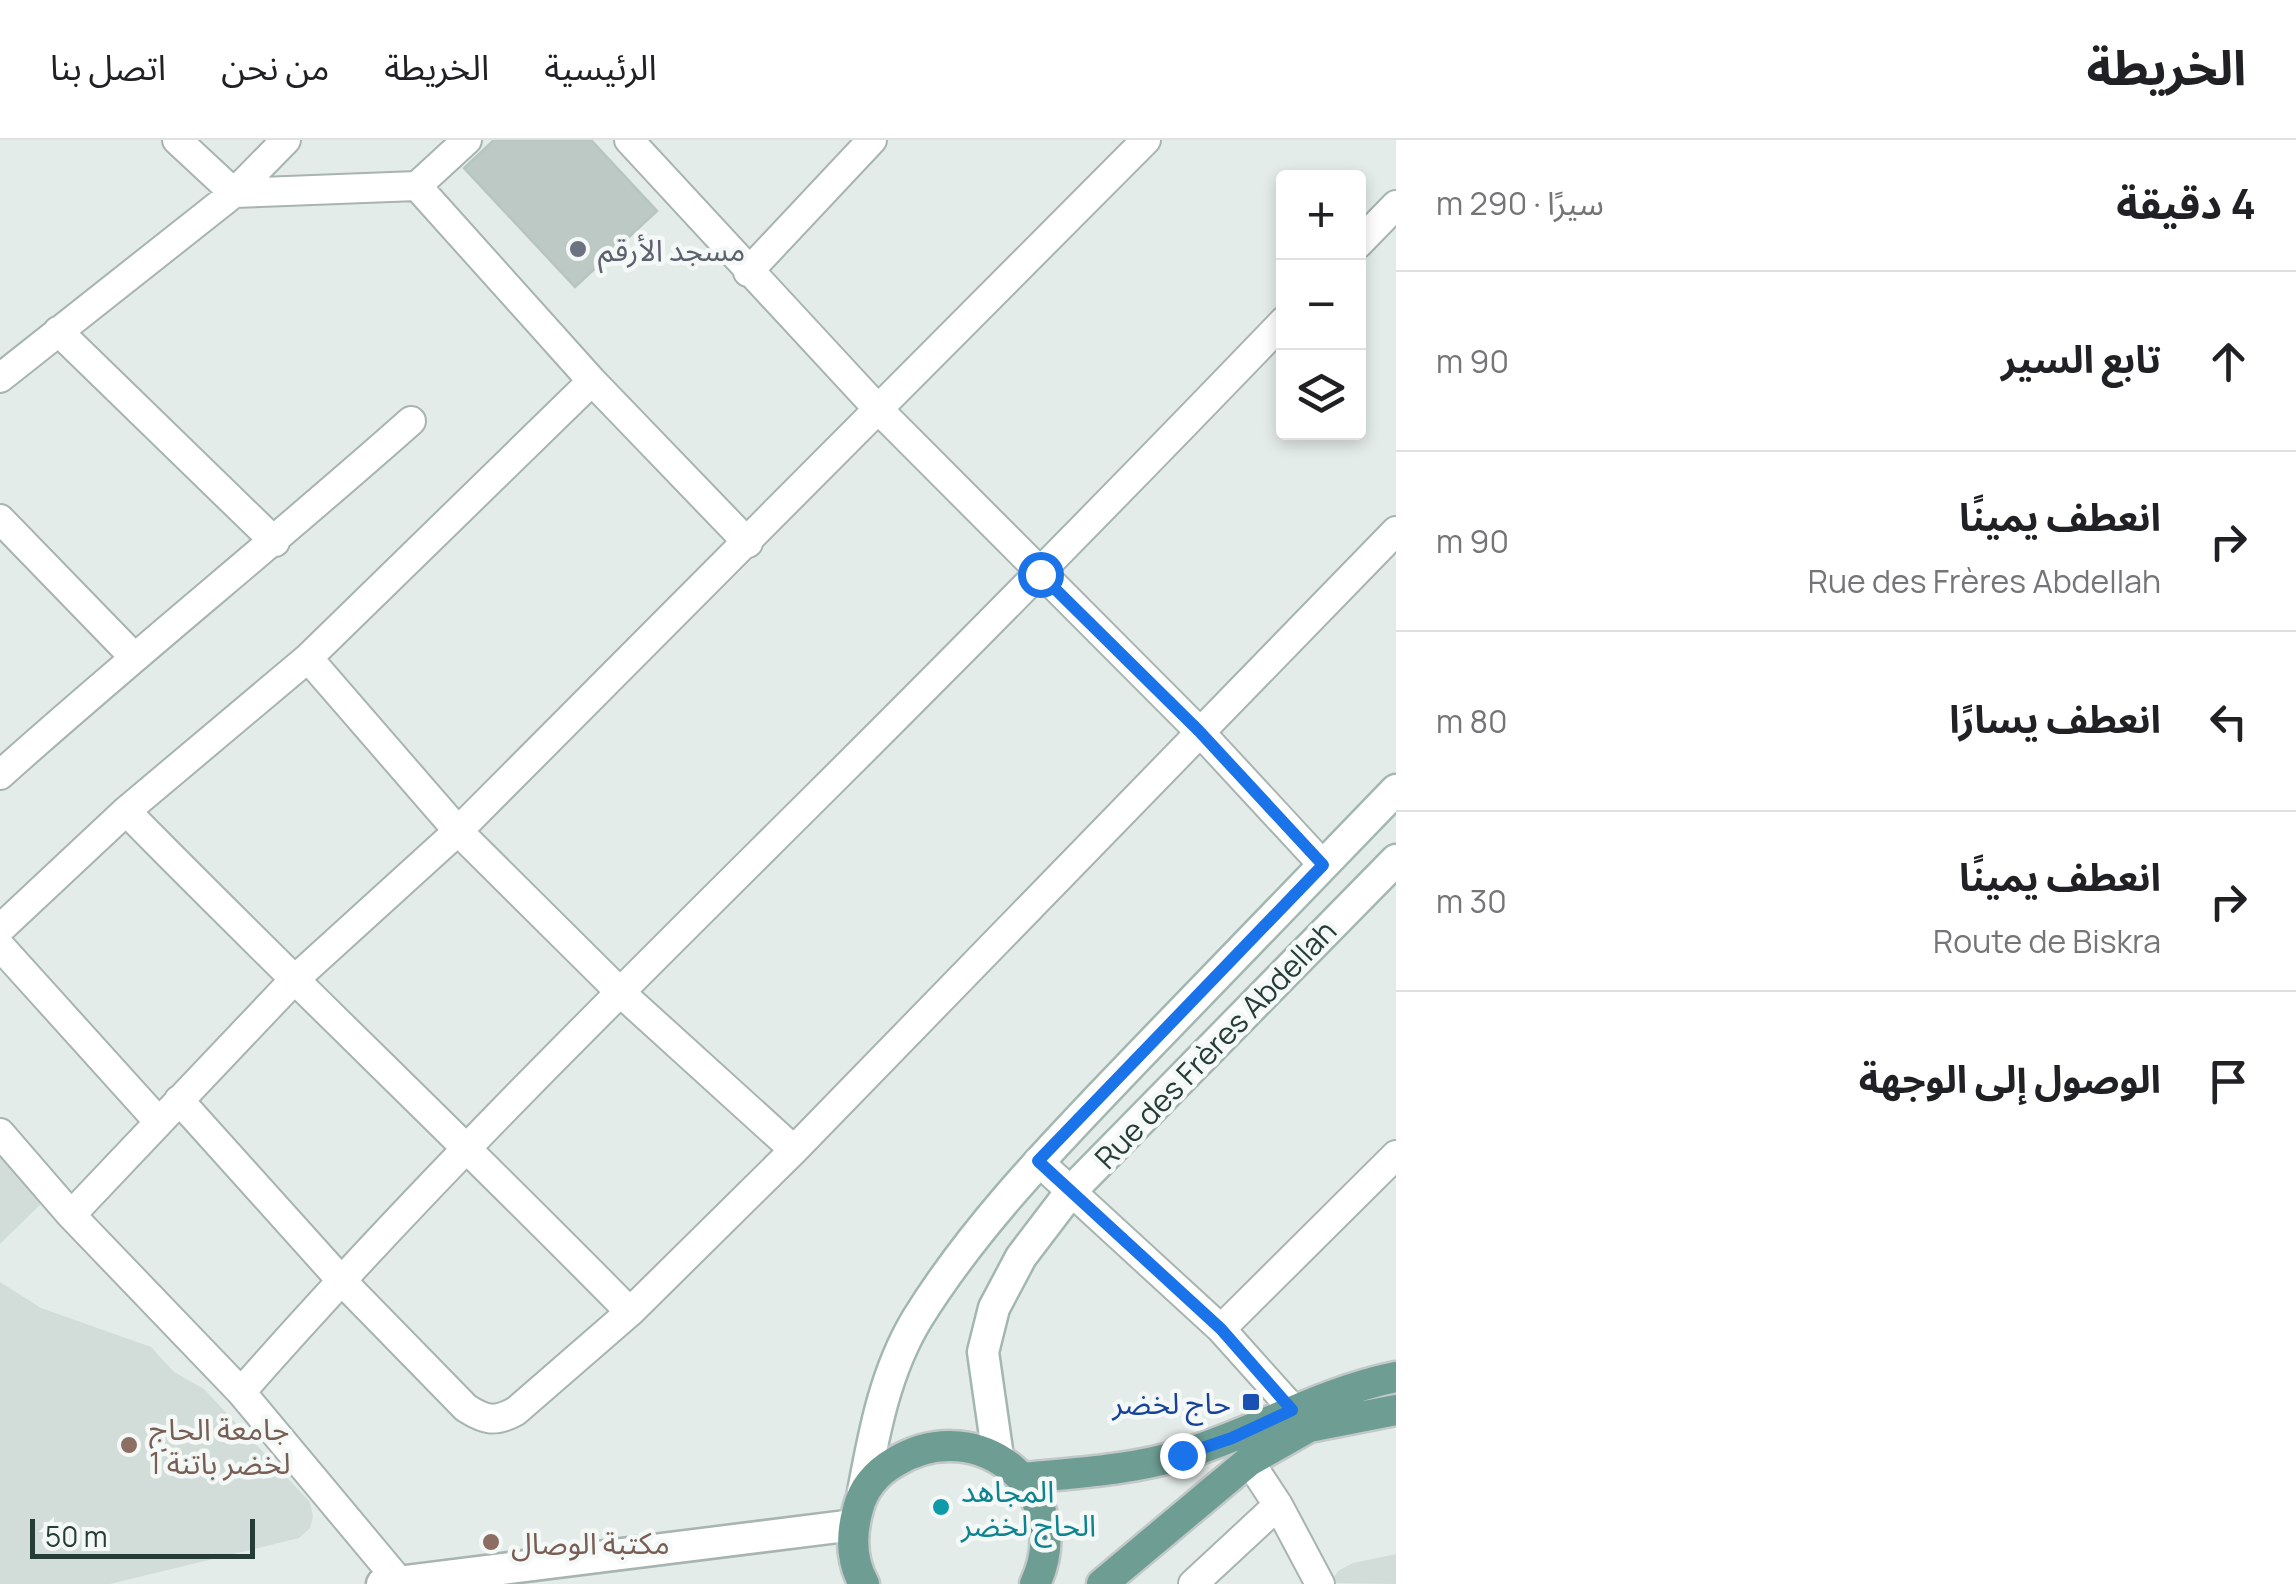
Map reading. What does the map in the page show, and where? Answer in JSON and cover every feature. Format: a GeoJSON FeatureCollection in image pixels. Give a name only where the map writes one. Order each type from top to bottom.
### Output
{"type":"FeatureCollection","features":[{"type":"Feature","properties":{"kind":"main road","name":"Rue des Frères Abdellah"},"geometry":{"type":"LineString","coordinates":[[863,1492],[879,1411],[892,1371],[916,1321],[977,1234],[1038,1161],[1396,790]]}},
{"type":"Feature","properties":{"kind":"main road","name":"Rue des Frères Abdellah"},"geometry":{"type":"LineString","coordinates":[[998,1457],[984,1352],[994,1308],[1021,1257],[1072,1190],[1396,860]]}},
{"type":"Feature","properties":{"kind":"main road"},"geometry":{"type":"LineString","coordinates":[[1102,1584],[1300,1418],[1358,1384],[1396,1377]]}},
{"type":"Feature","properties":{"kind":"main road"},"geometry":{"type":"LineString","coordinates":[[1023,1478],[1129,1467],[1182,1455],[1300,1418],[1396,1410]]}},
{"type":"Feature","properties":{"kind":"main road"},"geometry":{"type":"LineString","coordinates":[[848,1584],[863,1492],[886,1468],[911,1452],[940,1445],[970,1446],[998,1457],[1023,1478],[1040,1505],[1046,1536],[1042,1568],[1035,1584]]}},
{"type":"Feature","properties":{"kind":"main road"},"geometry":{"type":"LineString","coordinates":[[390,1582],[853,1536]]}},
{"type":"Feature","properties":{"kind":"main road"},"geometry":{"type":"LineString","coordinates":[[853,1536],[864,1584]]}},
{"type":"Feature","properties":{"kind":"street"},"geometry":{"type":"LineString","coordinates":[[177,140],[234,192],[417,186],[467,140]]}},
{"type":"Feature","properties":{"kind":"street"},"geometry":{"type":"LineString","coordinates":[[0,378],[234,192],[286,140]]}},
{"type":"Feature","properties":{"kind":"street"},"geometry":{"type":"LineString","coordinates":[[628,140],[878,410],[1199,731],[1323,865]]}},
{"type":"Feature","properties":{"kind":"street"},"geometry":{"type":"LineString","coordinates":[[748,272],[872,140]]}},
{"type":"Feature","properties":{"kind":"street"},"geometry":{"type":"LineString","coordinates":[[71,1215],[293,982],[458,831],[1146,140]]}},
{"type":"Feature","properties":{"kind":"street"},"geometry":{"type":"LineString","coordinates":[[417,186],[592,382],[748,543]]}},
{"type":"Feature","properties":{"kind":"street"},"geometry":{"type":"LineString","coordinates":[[1366,236],[1396,205]]}},
{"type":"Feature","properties":{"kind":"street"},"geometry":{"type":"LineString","coordinates":[[241,1392],[340,1279],[620,992],[1040,574],[1276,330]]}},
{"type":"Feature","properties":{"kind":"street"},"geometry":{"type":"LineString","coordinates":[[58,331],[275,542]]}},
{"type":"Feature","properties":{"kind":"street"},"geometry":{"type":"LineString","coordinates":[[0,929],[126,810],[308,658],[592,382]]}},
{"type":"Feature","properties":{"kind":"street"},"geometry":{"type":"LineString","coordinates":[[0,775],[133,656],[275,542],[411,422]]}},
{"type":"Feature","properties":{"kind":"street"},"geometry":{"type":"LineString","coordinates":[[0,520],[133,656]]}},
{"type":"Feature","properties":{"kind":"street"},"geometry":{"type":"LineString","coordinates":[[179,1100],[340,1279],[466,1408],[484,1420],[501,1420],[630,1312],[794,1150],[1396,530]]}},
{"type":"Feature","properties":{"kind":"street"},"geometry":{"type":"LineString","coordinates":[[308,658],[458,831],[620,992],[794,1150]]}},
{"type":"Feature","properties":{"kind":"street"},"geometry":{"type":"LineString","coordinates":[[126,810],[293,982],[469,1149],[630,1312]]}},
{"type":"Feature","properties":{"kind":"street"},"geometry":{"type":"LineString","coordinates":[[0,946],[159,1122]]}},
{"type":"Feature","properties":{"kind":"street"},"geometry":{"type":"LineString","coordinates":[[0,1133],[71,1215],[241,1392],[390,1582]]}},
{"type":"Feature","properties":{"kind":"street"},"geometry":{"type":"LineString","coordinates":[[1221,1329],[1396,1156]]}},
{"type":"Feature","properties":{"kind":"street"},"geometry":{"type":"LineString","coordinates":[[1038,1161],[1221,1329],[1300,1418]]}},
{"type":"Feature","properties":{"kind":"street"},"geometry":{"type":"LineString","coordinates":[[1249,1461],[1278,1505],[1320,1584]]}},
{"type":"Feature","properties":{"kind":"street"},"geometry":{"type":"LineString","coordinates":[[1193,1584],[1278,1505]]}},
{"type":"Feature","properties":{"kind":"shaded area"},"geometry":{"type":"Polygon","coordinates":[[[0,1140],[50,1195],[0,1244],[0,1140]]]}},
{"type":"Feature","properties":{"kind":"shaded area","name":"جامعة الحاج لخضر باتنة 1"},"geometry":{"type":"Polygon","coordinates":[[[0,1282],[41,1308],[151,1347],[174,1372],[204,1389],[310,1502],[310,1528],[299,1538],[110,1584],[0,1584],[0,1282]]]}},
{"type":"Feature","properties":{"kind":"shaded area"},"geometry":{"type":"Polygon","coordinates":[[[1396,1554],[1396,1584],[1330,1583],[1338,1571],[1353,1563],[1396,1554]]]}},
{"type":"Feature","properties":{"kind":"building","name":"مسجد الأرقم"},"geometry":{"type":"Polygon","coordinates":[[[494,140],[591,140],[657,211],[575,287],[464,168],[494,140]]]}},
{"type":"Feature","properties":{"kind":"place","name":"مسجد الأرقم"},"geometry":{"type":"Point","coordinates":[578,249]}},
{"type":"Feature","properties":{"kind":"place","name":"حاج لخضر"},"geometry":{"type":"Point","coordinates":[1251,1402]}},
{"type":"Feature","properties":{"kind":"place","name":"جامعة الحاج لخضر باتنة 1"},"geometry":{"type":"Point","coordinates":[129,1445]}},
{"type":"Feature","properties":{"kind":"place","name":"المجاهد الحاج لخضر"},"geometry":{"type":"Point","coordinates":[941,1507]}},
{"type":"Feature","properties":{"kind":"place","name":"مكتبة الوصال"},"geometry":{"type":"Point","coordinates":[491,1542]}},
{"type":"Feature","properties":{"kind":"route"},"geometry":{"type":"LineString","coordinates":[[1040,574],[1199,731],[1323,865],[1038,1161],[1221,1329],[1292,1410],[1232,1438],[1182,1455]]}}]}
